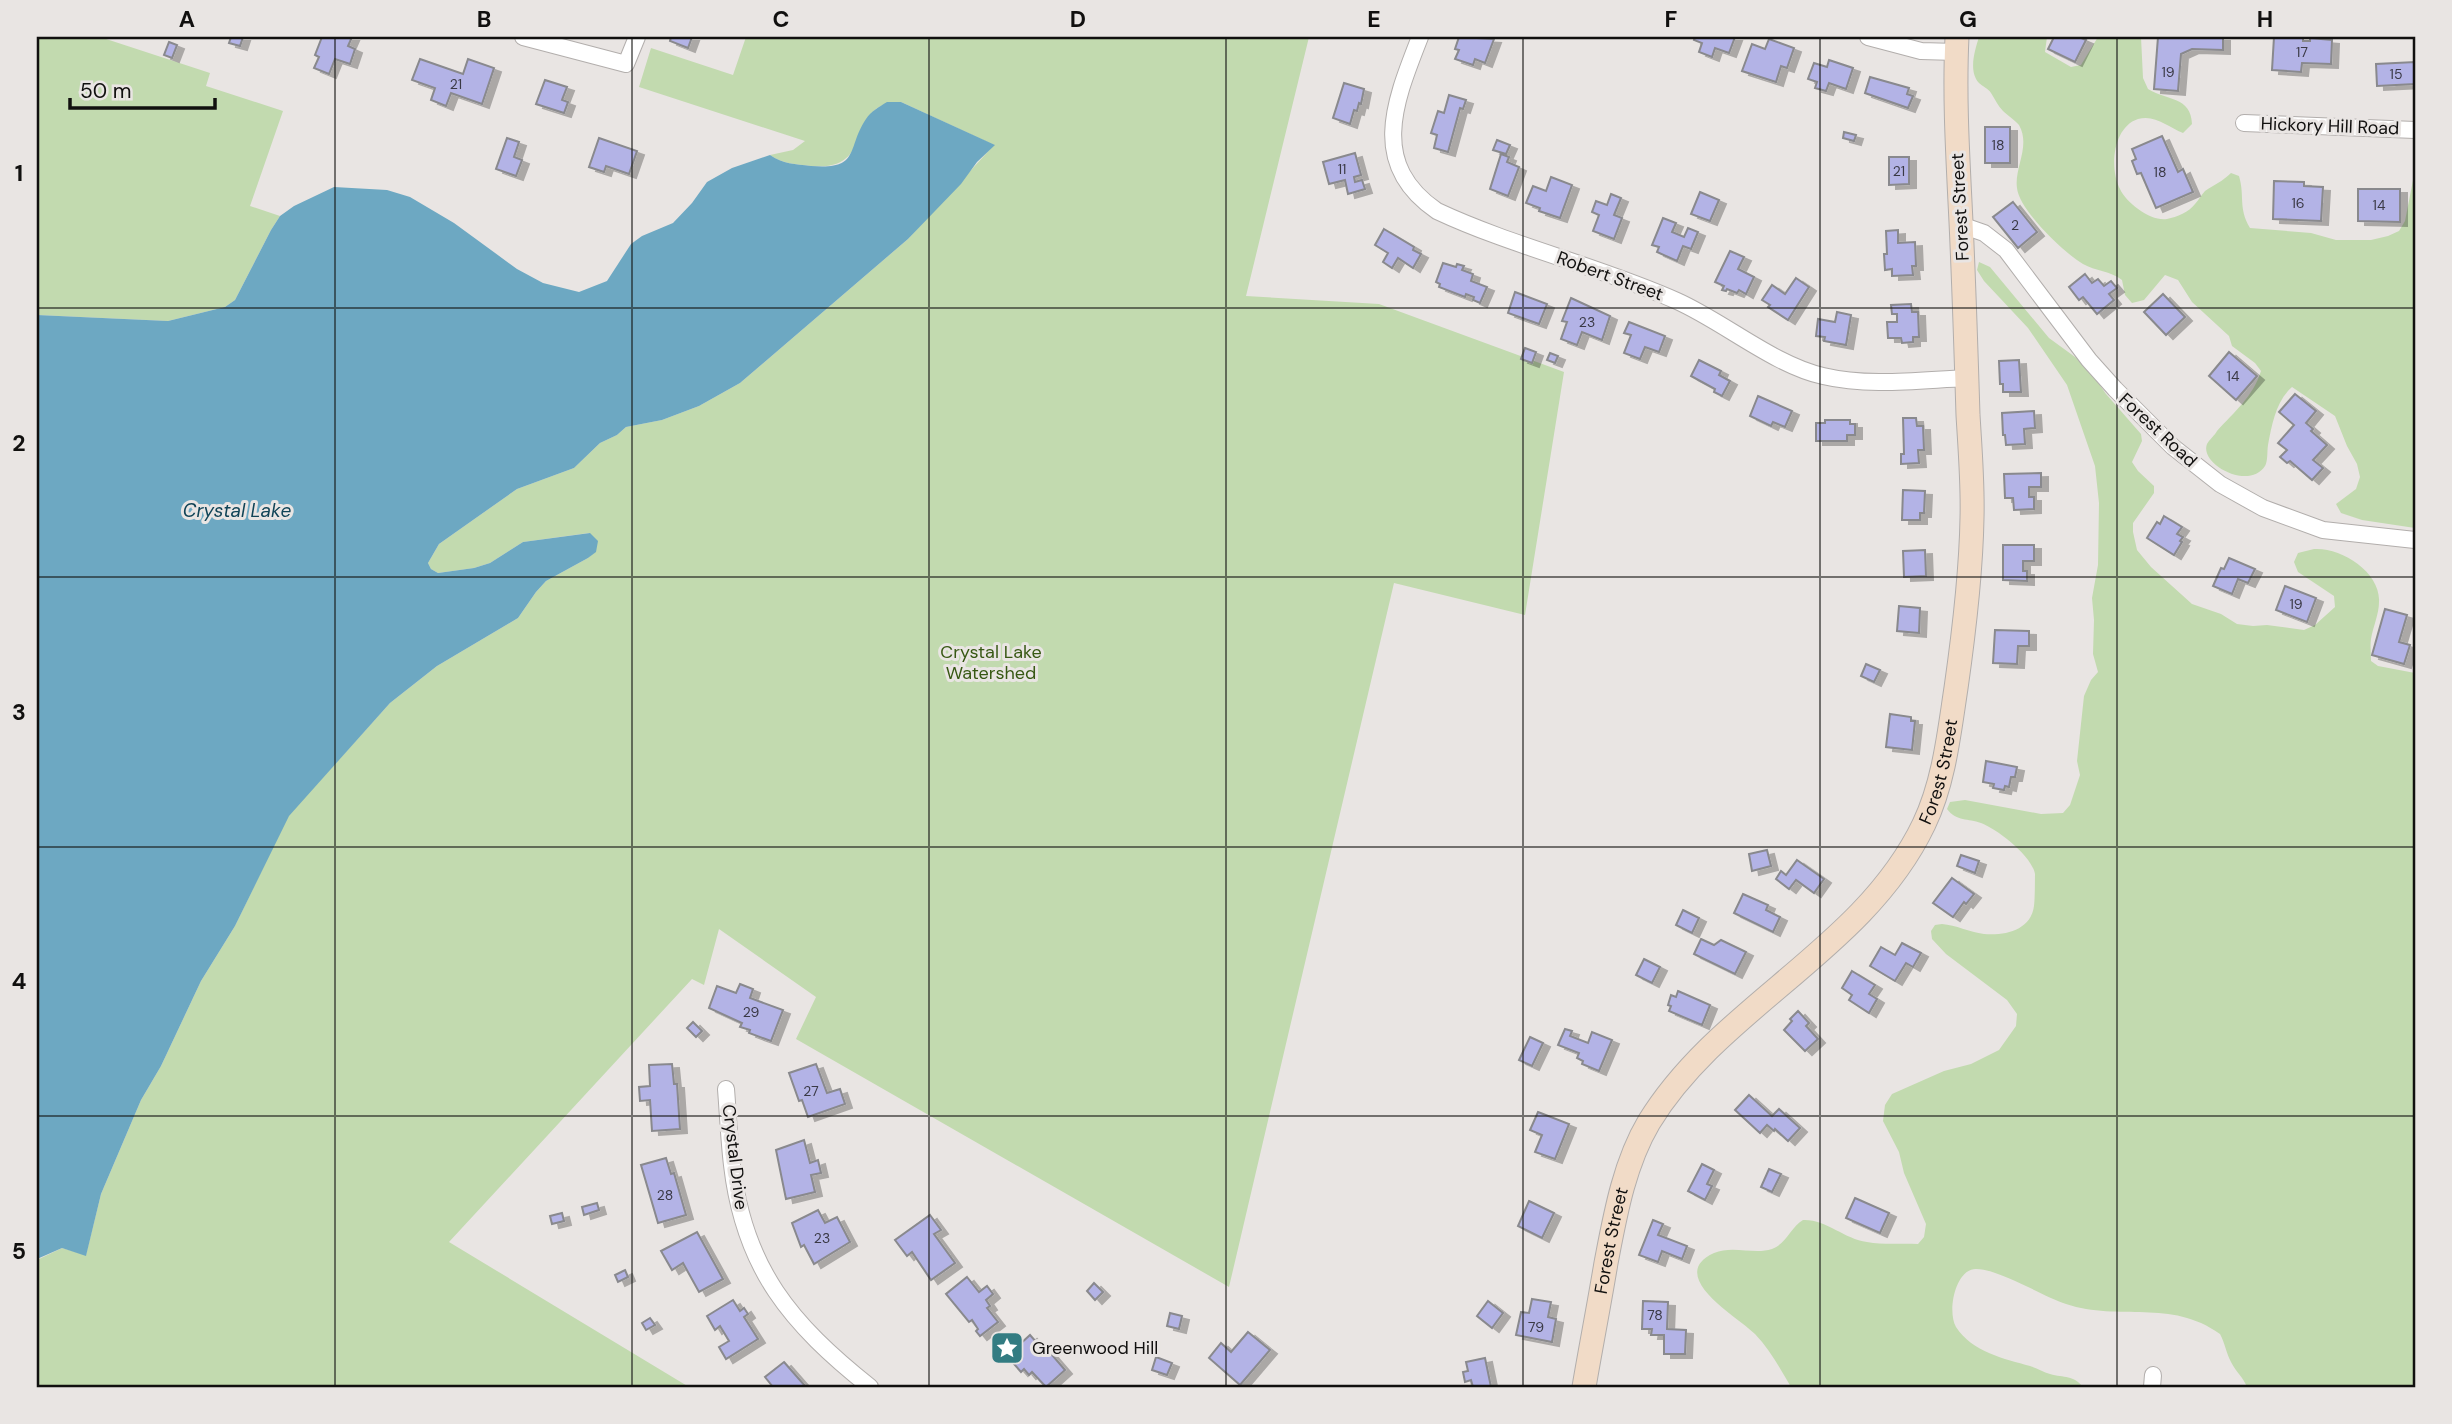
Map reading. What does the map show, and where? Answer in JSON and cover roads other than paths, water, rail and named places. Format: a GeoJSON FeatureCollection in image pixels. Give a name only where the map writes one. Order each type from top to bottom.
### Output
{"type":"FeatureCollection","features":[{"type":"Feature","properties":{"kind":"main road","name":"Forest Street"},"geometry":{"type":"LineString","coordinates":[[1584,1387],[1617,1212],[1630,1163],[1646,1127],[1671,1092],[1695,1066],[1729,1032],[1838,935],[1878,894],[1904,861],[1933,804],[1940,780],[1947,746],[1969,575],[1973,513],[1956,44]]}},
{"type":"Feature","properties":{"kind":"street"},"geometry":{"type":"LineString","coordinates":[[523,37],[626,64],[637,37]]}},
{"type":"Feature","properties":{"kind":"street","name":"Robert Street"},"geometry":{"type":"LineString","coordinates":[[1420,37],[1397,107],[1393,145],[1407,186],[1437,211],[1674,299],[1793,366],[1816,374],[1859,380],[1967,378]]}},
{"type":"Feature","properties":{"kind":"street"},"geometry":{"type":"LineString","coordinates":[[1868,37],[1907,49],[1956,44]]}},
{"type":"Feature","properties":{"kind":"street","name":"Hickory Hill Road"},"geometry":{"type":"LineString","coordinates":[[2244,123],[2415,130]]}},
{"type":"Feature","properties":{"kind":"street","name":"Forest Road"},"geometry":{"type":"LineString","coordinates":[[1961,225],[1984,233],[2006,250],[2089,360],[2115,389],[2173,447],[2220,484],[2263,508],[2323,530],[2415,540]]}},
{"type":"Feature","properties":{"kind":"street","name":"Crystal Drive"},"geometry":{"type":"LineString","coordinates":[[726,1089],[732,1166],[737,1193],[747,1233],[761,1268],[773,1290],[799,1324],[835,1360],[870,1387]]}},
{"type":"Feature","properties":{"kind":"water","name":"Crystal Lake"},"geometry":{"type":"Polygon","coordinates":[[[887,102],[901,102],[995,145],[908,239],[740,383],[699,406],[662,420],[626,427],[600,443],[574,468],[517,489],[439,544],[428,563],[431,569],[438,573],[490,563],[523,542],[590,533],[598,541],[596,552],[546,581],[518,618],[437,666],[390,703],[289,816],[235,926],[201,981],[161,1066],[141,1100],[101,1194],[86,1256],[62,1248],[37,1259],[37,315],[168,321],[225,307],[235,300],[280,216],[294,206],[334,187],[387,190],[410,197],[454,223],[517,269],[543,283],[579,292],[607,281],[631,244],[642,236],[673,223],[707,182],[732,168],[770,155],[784,162],[811,166],[838,165],[845,161],[868,116],[887,102]]]}},
{"type":"Feature","properties":{"kind":"place","name":"Greenwood Hill"},"geometry":{"type":"Point","coordinates":[1007,1348]}},
{"type":"Feature","properties":{"kind":"park label","name":"Crystal Lake Watershed"},"geometry":{"type":"Point","coordinates":[991,662]}}]}
